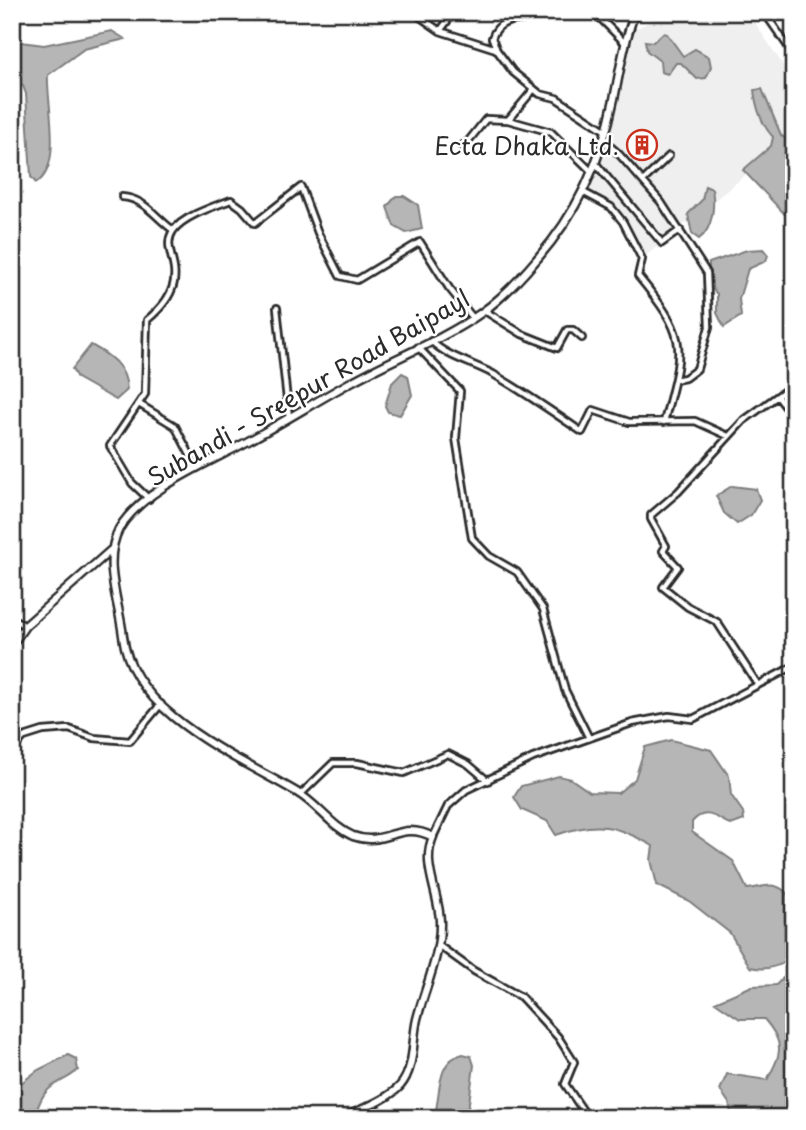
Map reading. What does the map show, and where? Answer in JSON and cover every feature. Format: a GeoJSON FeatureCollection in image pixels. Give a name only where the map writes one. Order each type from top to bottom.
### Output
{"type":"FeatureCollection","features":[{"type":"Feature","properties":{"kind":"street"},"geometry":{"type":"LineString","coordinates":[[413,12],[440,32],[496,49]]}},
{"type":"Feature","properties":{"kind":"street"},"geometry":{"type":"LineString","coordinates":[[440,32],[454,12]]}},
{"type":"Feature","properties":{"kind":"street"},"geometry":{"type":"LineString","coordinates":[[551,12],[534,19],[505,21],[494,30],[492,38],[496,49],[513,72],[534,89],[556,99],[606,132]]}},
{"type":"Feature","properties":{"kind":"street"},"geometry":{"type":"LineString","coordinates":[[564,12],[567,15],[570,12]]}},
{"type":"Feature","properties":{"kind":"street","name":"Subandi - Sreepur Road Baipayl"},"geometry":{"type":"LineString","coordinates":[[111,550],[129,515],[150,499],[197,468],[473,317],[484,310],[538,258],[583,192],[595,169],[635,12]]}},
{"type":"Feature","properties":{"kind":"street"},"geometry":{"type":"LineString","coordinates":[[764,12],[794,55]]}},
{"type":"Feature","properties":{"kind":"street"},"geometry":{"type":"LineString","coordinates":[[596,15],[625,43]]}},
{"type":"Feature","properties":{"kind":"street"},"geometry":{"type":"LineString","coordinates":[[508,120],[534,89]]}},
{"type":"Feature","properties":{"kind":"street"},"geometry":{"type":"LineString","coordinates":[[461,146],[466,144],[486,120],[508,120],[551,132],[595,169],[662,243],[680,230]]}},
{"type":"Feature","properties":{"kind":"street"},"geometry":{"type":"LineString","coordinates":[[603,140],[643,181],[680,230],[707,273],[709,327],[697,369],[675,380]]}},
{"type":"Feature","properties":{"kind":"street"},"geometry":{"type":"LineString","coordinates":[[643,181],[670,156]]}},
{"type":"Feature","properties":{"kind":"street"},"geometry":{"type":"LineString","coordinates":[[150,499],[132,483],[110,446],[145,394],[147,320],[161,309],[176,281],[170,237],[173,230],[232,200],[255,223],[301,187],[318,233],[340,276],[357,280],[420,242],[449,289],[458,295],[473,317]]}},
{"type":"Feature","properties":{"kind":"street"},"geometry":{"type":"LineString","coordinates":[[583,192],[611,207],[623,222],[642,260],[638,276],[656,298],[678,334],[679,367],[664,422]]}},
{"type":"Feature","properties":{"kind":"street"},"geometry":{"type":"LineString","coordinates":[[122,197],[149,208],[173,230]]}},
{"type":"Feature","properties":{"kind":"street"},"geometry":{"type":"LineString","coordinates":[[277,308],[289,419]]}},
{"type":"Feature","properties":{"kind":"street"},"geometry":{"type":"LineString","coordinates":[[484,310],[522,334],[557,348],[567,330],[573,330],[582,338]]}},
{"type":"Feature","properties":{"kind":"street"},"geometry":{"type":"LineString","coordinates":[[430,340],[440,351],[461,357],[494,375],[582,432],[593,410],[629,422],[695,421],[728,436]]}},
{"type":"Feature","properties":{"kind":"street"},"geometry":{"type":"LineString","coordinates":[[417,346],[460,391],[456,438],[472,538],[489,556],[511,567],[543,609],[565,690],[589,738]]}},
{"type":"Feature","properties":{"kind":"street"},"geometry":{"type":"LineString","coordinates":[[758,685],[717,622],[688,607],[663,587],[678,567],[663,551],[666,546],[650,520],[651,515],[678,492],[743,421],[794,384]]}},
{"type":"Feature","properties":{"kind":"street"},"geometry":{"type":"LineString","coordinates":[[778,397],[794,418]]}},
{"type":"Feature","properties":{"kind":"street"},"geometry":{"type":"LineString","coordinates":[[139,404],[175,426],[197,468]]}},
{"type":"Feature","properties":{"kind":"street"},"geometry":{"type":"LineString","coordinates":[[12,645],[25,626],[111,550]]}},
{"type":"Feature","properties":{"kind":"street"},"geometry":{"type":"LineString","coordinates":[[111,550],[125,652],[141,680],[161,704],[231,758],[301,794],[339,828],[354,836],[371,840],[412,828],[433,837]]}},
{"type":"Feature","properties":{"kind":"street"},"geometry":{"type":"LineString","coordinates":[[12,618],[25,626]]}},
{"type":"Feature","properties":{"kind":"street"},"geometry":{"type":"LineString","coordinates":[[344,1118],[392,1093],[405,1078],[417,1019],[438,945],[440,919],[428,858],[433,837],[448,806],[466,790],[533,758],[632,723],[668,716],[693,719],[794,666]]}},
{"type":"Feature","properties":{"kind":"street"},"geometry":{"type":"LineString","coordinates":[[12,749],[24,737],[43,731],[69,729],[94,738],[130,741],[161,704]]}},
{"type":"Feature","properties":{"kind":"street"},"geometry":{"type":"LineString","coordinates":[[301,794],[333,763],[356,763],[404,773],[448,754],[468,764],[488,781]]}},
{"type":"Feature","properties":{"kind":"street"},"geometry":{"type":"LineString","coordinates":[[438,945],[474,971],[521,997],[544,1020],[574,1062],[565,1084],[586,1115]]}},
{"type":"Feature","properties":{"kind":"shaded area"},"geometry":{"type":"Polygon","coordinates":[[[669,12],[748,12],[794,82],[794,136],[642,259],[611,207],[583,192],[627,33],[669,12]]]}},
{"type":"Feature","properties":{"kind":"shaded area"},"geometry":{"type":"Polygon","coordinates":[[[112,31],[125,39],[84,49],[48,75],[52,149],[44,175],[36,183],[31,177],[26,94],[23,86],[12,77],[12,41],[44,45],[112,31]]]}},
{"type":"Feature","properties":{"kind":"shaded area"},"geometry":{"type":"Polygon","coordinates":[[[663,33],[667,34],[683,56],[695,49],[709,57],[711,67],[706,78],[697,79],[681,63],[676,63],[668,74],[661,72],[660,61],[647,51],[645,41],[653,42],[663,33]]]}},
{"type":"Feature","properties":{"kind":"shaded area"},"geometry":{"type":"Polygon","coordinates":[[[762,89],[781,135],[794,145],[794,224],[743,170],[771,146],[773,137],[762,121],[754,90],[762,89]]]}},
{"type":"Feature","properties":{"kind":"shaded area"},"geometry":{"type":"Polygon","coordinates":[[[705,186],[712,189],[713,209],[710,223],[699,239],[692,234],[688,214],[702,200],[705,186]]]}},
{"type":"Feature","properties":{"kind":"shaded area"},"geometry":{"type":"Polygon","coordinates":[[[396,196],[404,196],[418,205],[422,229],[406,233],[394,226],[387,207],[396,196]]]}},
{"type":"Feature","properties":{"kind":"shaded area"},"geometry":{"type":"Polygon","coordinates":[[[763,249],[768,255],[766,261],[748,269],[739,299],[741,316],[724,327],[717,313],[717,294],[709,285],[709,263],[747,250],[763,249]]]}},
{"type":"Feature","properties":{"kind":"shaded area"},"geometry":{"type":"Polygon","coordinates":[[[91,345],[111,358],[124,374],[127,390],[116,400],[77,378],[72,369],[91,345]]]}},
{"type":"Feature","properties":{"kind":"shaded area"},"geometry":{"type":"Polygon","coordinates":[[[402,373],[408,376],[412,395],[400,415],[388,412],[385,406],[392,383],[402,373]]]}},
{"type":"Feature","properties":{"kind":"shaded area"},"geometry":{"type":"Polygon","coordinates":[[[732,486],[756,489],[760,500],[751,515],[737,524],[724,513],[716,496],[732,486]]]}},
{"type":"Feature","properties":{"kind":"shaded area"},"geometry":{"type":"Polygon","coordinates":[[[671,740],[711,750],[729,776],[731,795],[743,812],[744,820],[731,825],[711,815],[701,815],[692,822],[692,832],[733,861],[747,889],[775,886],[784,890],[789,897],[795,916],[794,957],[784,963],[768,968],[750,967],[730,933],[689,901],[657,885],[651,860],[653,846],[628,833],[606,827],[583,827],[556,835],[547,821],[522,810],[514,797],[521,786],[559,776],[571,779],[590,792],[618,793],[635,779],[645,747],[671,740]]]}},
{"type":"Feature","properties":{"kind":"shaded area"},"geometry":{"type":"Polygon","coordinates":[[[794,967],[794,1118],[732,1118],[729,1103],[720,1090],[727,1074],[767,1080],[776,1062],[779,1048],[771,1027],[764,1019],[740,1019],[715,1002],[752,986],[776,985],[794,967]]]}},
{"type":"Feature","properties":{"kind":"shaded area"},"geometry":{"type":"Polygon","coordinates":[[[463,1054],[471,1056],[474,1065],[467,1118],[434,1118],[443,1071],[454,1058],[463,1054]]]}},
{"type":"Feature","properties":{"kind":"shaded area"},"geometry":{"type":"Polygon","coordinates":[[[68,1055],[76,1059],[78,1070],[49,1089],[30,1116],[12,1118],[12,1090],[38,1070],[68,1055]]]}},
{"type":"Feature","properties":{"kind":"place","name":"Ecta Dhaka Ltd."},"geometry":{"type":"Point","coordinates":[642,145]}}]}
